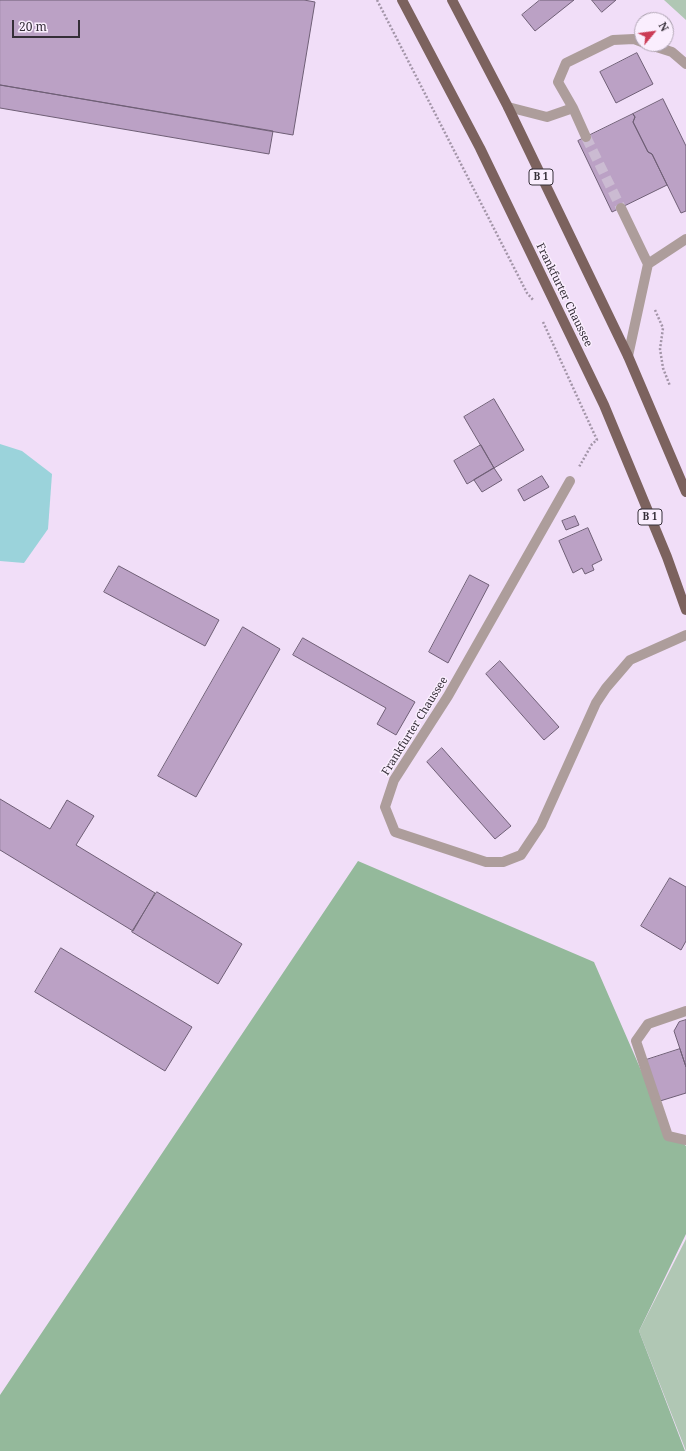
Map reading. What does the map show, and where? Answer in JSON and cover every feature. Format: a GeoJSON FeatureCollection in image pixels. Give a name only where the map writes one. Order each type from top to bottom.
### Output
{"type":"FeatureCollection","features":[{"type":"Feature","properties":{"kind":"main road","name":"Frankfurter Chaussee"},"geometry":{"type":"LineString","coordinates":[[402,0],[480,148],[604,404],[686,610]]}},
{"type":"Feature","properties":{"kind":"main road","name":"B 1"},"geometry":{"type":"LineString","coordinates":[[452,0],[508,107],[628,356],[686,492]]}},
{"type":"Feature","properties":{"kind":"street"},"geometry":{"type":"LineString","coordinates":[[586,137],[573,108],[558,82],[566,63],[613,40],[634,39]]}},
{"type":"Feature","properties":{"kind":"street"},"geometry":{"type":"LineString","coordinates":[[672,52],[686,64]]}},
{"type":"Feature","properties":{"kind":"street"},"geometry":{"type":"LineString","coordinates":[[508,107],[547,117],[573,108]]}},
{"type":"Feature","properties":{"kind":"street"},"geometry":{"type":"LineString","coordinates":[[621,208],[648,264],[628,356]]}},
{"type":"Feature","properties":{"kind":"street"},"geometry":{"type":"LineString","coordinates":[[648,264],[686,239]]}},
{"type":"Feature","properties":{"kind":"street","name":"Frankfurter Chaussee"},"geometry":{"type":"LineString","coordinates":[[570,481],[448,696],[394,780],[386,807],[395,832],[486,862],[503,862],[521,855],[541,825],[596,703],[606,688],[630,660],[686,635]]}},
{"type":"Feature","properties":{"kind":"street"},"geometry":{"type":"LineString","coordinates":[[686,1012],[648,1024],[636,1041],[668,1136],[686,1140]]}},
{"type":"Feature","properties":{"kind":"path"},"geometry":{"type":"LineString","coordinates":[[377,0],[534,302]]}},
{"type":"Feature","properties":{"kind":"path"},"geometry":{"type":"LineString","coordinates":[[643,286],[653,304],[663,328],[660,349],[663,368],[670,386]]}},
{"type":"Feature","properties":{"kind":"path"},"geometry":{"type":"LineString","coordinates":[[540,316],[597,440],[592,444],[570,481]]}},
{"type":"Feature","properties":{"kind":"shaded area"},"geometry":{"type":"Polygon","coordinates":[[[664,0],[686,0],[686,20],[664,0]]]}},
{"type":"Feature","properties":{"kind":"shaded area"},"geometry":{"type":"Polygon","coordinates":[[[0,444],[22,451],[52,474],[48,529],[24,563],[0,561],[0,444]]]}},
{"type":"Feature","properties":{"kind":"shaded area"},"geometry":{"type":"Polygon","coordinates":[[[358,861],[594,962],[667,1130],[686,1146],[686,1234],[639,1331],[685,1451],[0,1451],[0,1395],[358,861]]]}},
{"type":"Feature","properties":{"kind":"shaded area"},"geometry":{"type":"Polygon","coordinates":[[[686,1239],[686,1451],[639,1331],[686,1239]]]}},
{"type":"Feature","properties":{"kind":"building"},"geometry":{"type":"Polygon","coordinates":[[[0,0],[304,0],[315,2],[293,135],[0,85],[0,0]]]}},
{"type":"Feature","properties":{"kind":"building"},"geometry":{"type":"Polygon","coordinates":[[[540,0],[574,0],[535,31],[522,15],[540,0]]]}},
{"type":"Feature","properties":{"kind":"building"},"geometry":{"type":"Polygon","coordinates":[[[592,0],[616,0],[602,12],[592,0]]]}},
{"type":"Feature","properties":{"kind":"building"},"geometry":{"type":"Polygon","coordinates":[[[637,53],[653,84],[616,103],[600,72],[637,53]]]}},
{"type":"Feature","properties":{"kind":"building"},"geometry":{"type":"Polygon","coordinates":[[[0,85],[273,131],[269,154],[0,108],[0,85]]]}},
{"type":"Feature","properties":{"kind":"building"},"geometry":{"type":"Polygon","coordinates":[[[663,99],[686,146],[686,211],[681,213],[652,154],[648,152],[633,122],[635,117],[633,114],[663,99]]]}},
{"type":"Feature","properties":{"kind":"building"},"geometry":{"type":"Polygon","coordinates":[[[633,114],[635,117],[633,122],[648,152],[652,154],[667,185],[612,212],[578,141],[633,114]]]}},
{"type":"Feature","properties":{"kind":"building"},"geometry":{"type":"Polygon","coordinates":[[[494,399],[524,450],[494,468],[464,417],[494,399]]]}},
{"type":"Feature","properties":{"kind":"building"},"geometry":{"type":"Polygon","coordinates":[[[481,445],[494,468],[467,484],[454,461],[481,445]]]}},
{"type":"Feature","properties":{"kind":"building"},"geometry":{"type":"Polygon","coordinates":[[[494,468],[502,480],[482,492],[474,480],[494,468]]]}},
{"type":"Feature","properties":{"kind":"building"},"geometry":{"type":"Polygon","coordinates":[[[542,476],[549,487],[524,501],[518,490],[542,476]]]}},
{"type":"Feature","properties":{"kind":"building"},"geometry":{"type":"Polygon","coordinates":[[[575,516],[579,525],[566,530],[562,521],[575,516]]]}},
{"type":"Feature","properties":{"kind":"building"},"geometry":{"type":"Polygon","coordinates":[[[588,528],[602,560],[592,565],[594,570],[585,574],[582,568],[573,573],[559,541],[588,528]]]}},
{"type":"Feature","properties":{"kind":"building"},"geometry":{"type":"Polygon","coordinates":[[[119,566],[219,620],[205,646],[104,592],[119,566]]]}},
{"type":"Feature","properties":{"kind":"building"},"geometry":{"type":"Polygon","coordinates":[[[470,575],[489,585],[448,663],[429,652],[470,575]]]}},
{"type":"Feature","properties":{"kind":"building"},"geometry":{"type":"Polygon","coordinates":[[[243,627],[280,649],[196,797],[158,776],[243,627]]]}},
{"type":"Feature","properties":{"kind":"building"},"geometry":{"type":"Polygon","coordinates":[[[303,638],[415,702],[396,735],[377,724],[386,708],[293,655],[303,638]]]}},
{"type":"Feature","properties":{"kind":"building"},"geometry":{"type":"Polygon","coordinates":[[[500,661],[559,727],[544,740],[486,674],[500,661]]]}},
{"type":"Feature","properties":{"kind":"building"},"geometry":{"type":"Polygon","coordinates":[[[442,748],[511,826],[495,839],[427,762],[442,748]]]}},
{"type":"Feature","properties":{"kind":"building"},"geometry":{"type":"Polygon","coordinates":[[[0,799],[50,829],[67,800],[94,816],[76,845],[155,893],[133,931],[0,850],[0,799]]]}},
{"type":"Feature","properties":{"kind":"building"},"geometry":{"type":"Polygon","coordinates":[[[670,878],[686,887],[686,941],[681,950],[641,926],[670,878]]]}},
{"type":"Feature","properties":{"kind":"building"},"geometry":{"type":"Polygon","coordinates":[[[157,892],[242,944],[218,984],[132,932],[157,892]]]}},
{"type":"Feature","properties":{"kind":"building"},"geometry":{"type":"Polygon","coordinates":[[[61,948],[192,1027],[165,1071],[35,992],[61,948]]]}},
{"type":"Feature","properties":{"kind":"building"},"geometry":{"type":"Polygon","coordinates":[[[686,1020],[686,1067],[674,1031],[679,1022],[686,1020]]]}},
{"type":"Feature","properties":{"kind":"building"},"geometry":{"type":"Polygon","coordinates":[[[680,1049],[686,1067],[686,1093],[660,1101],[646,1060],[680,1049]]]}},
{"type":"Feature","properties":{"kind":"tunnel"},"geometry":{"type":"LineString","coordinates":[[586,137],[621,208]]}}]}
